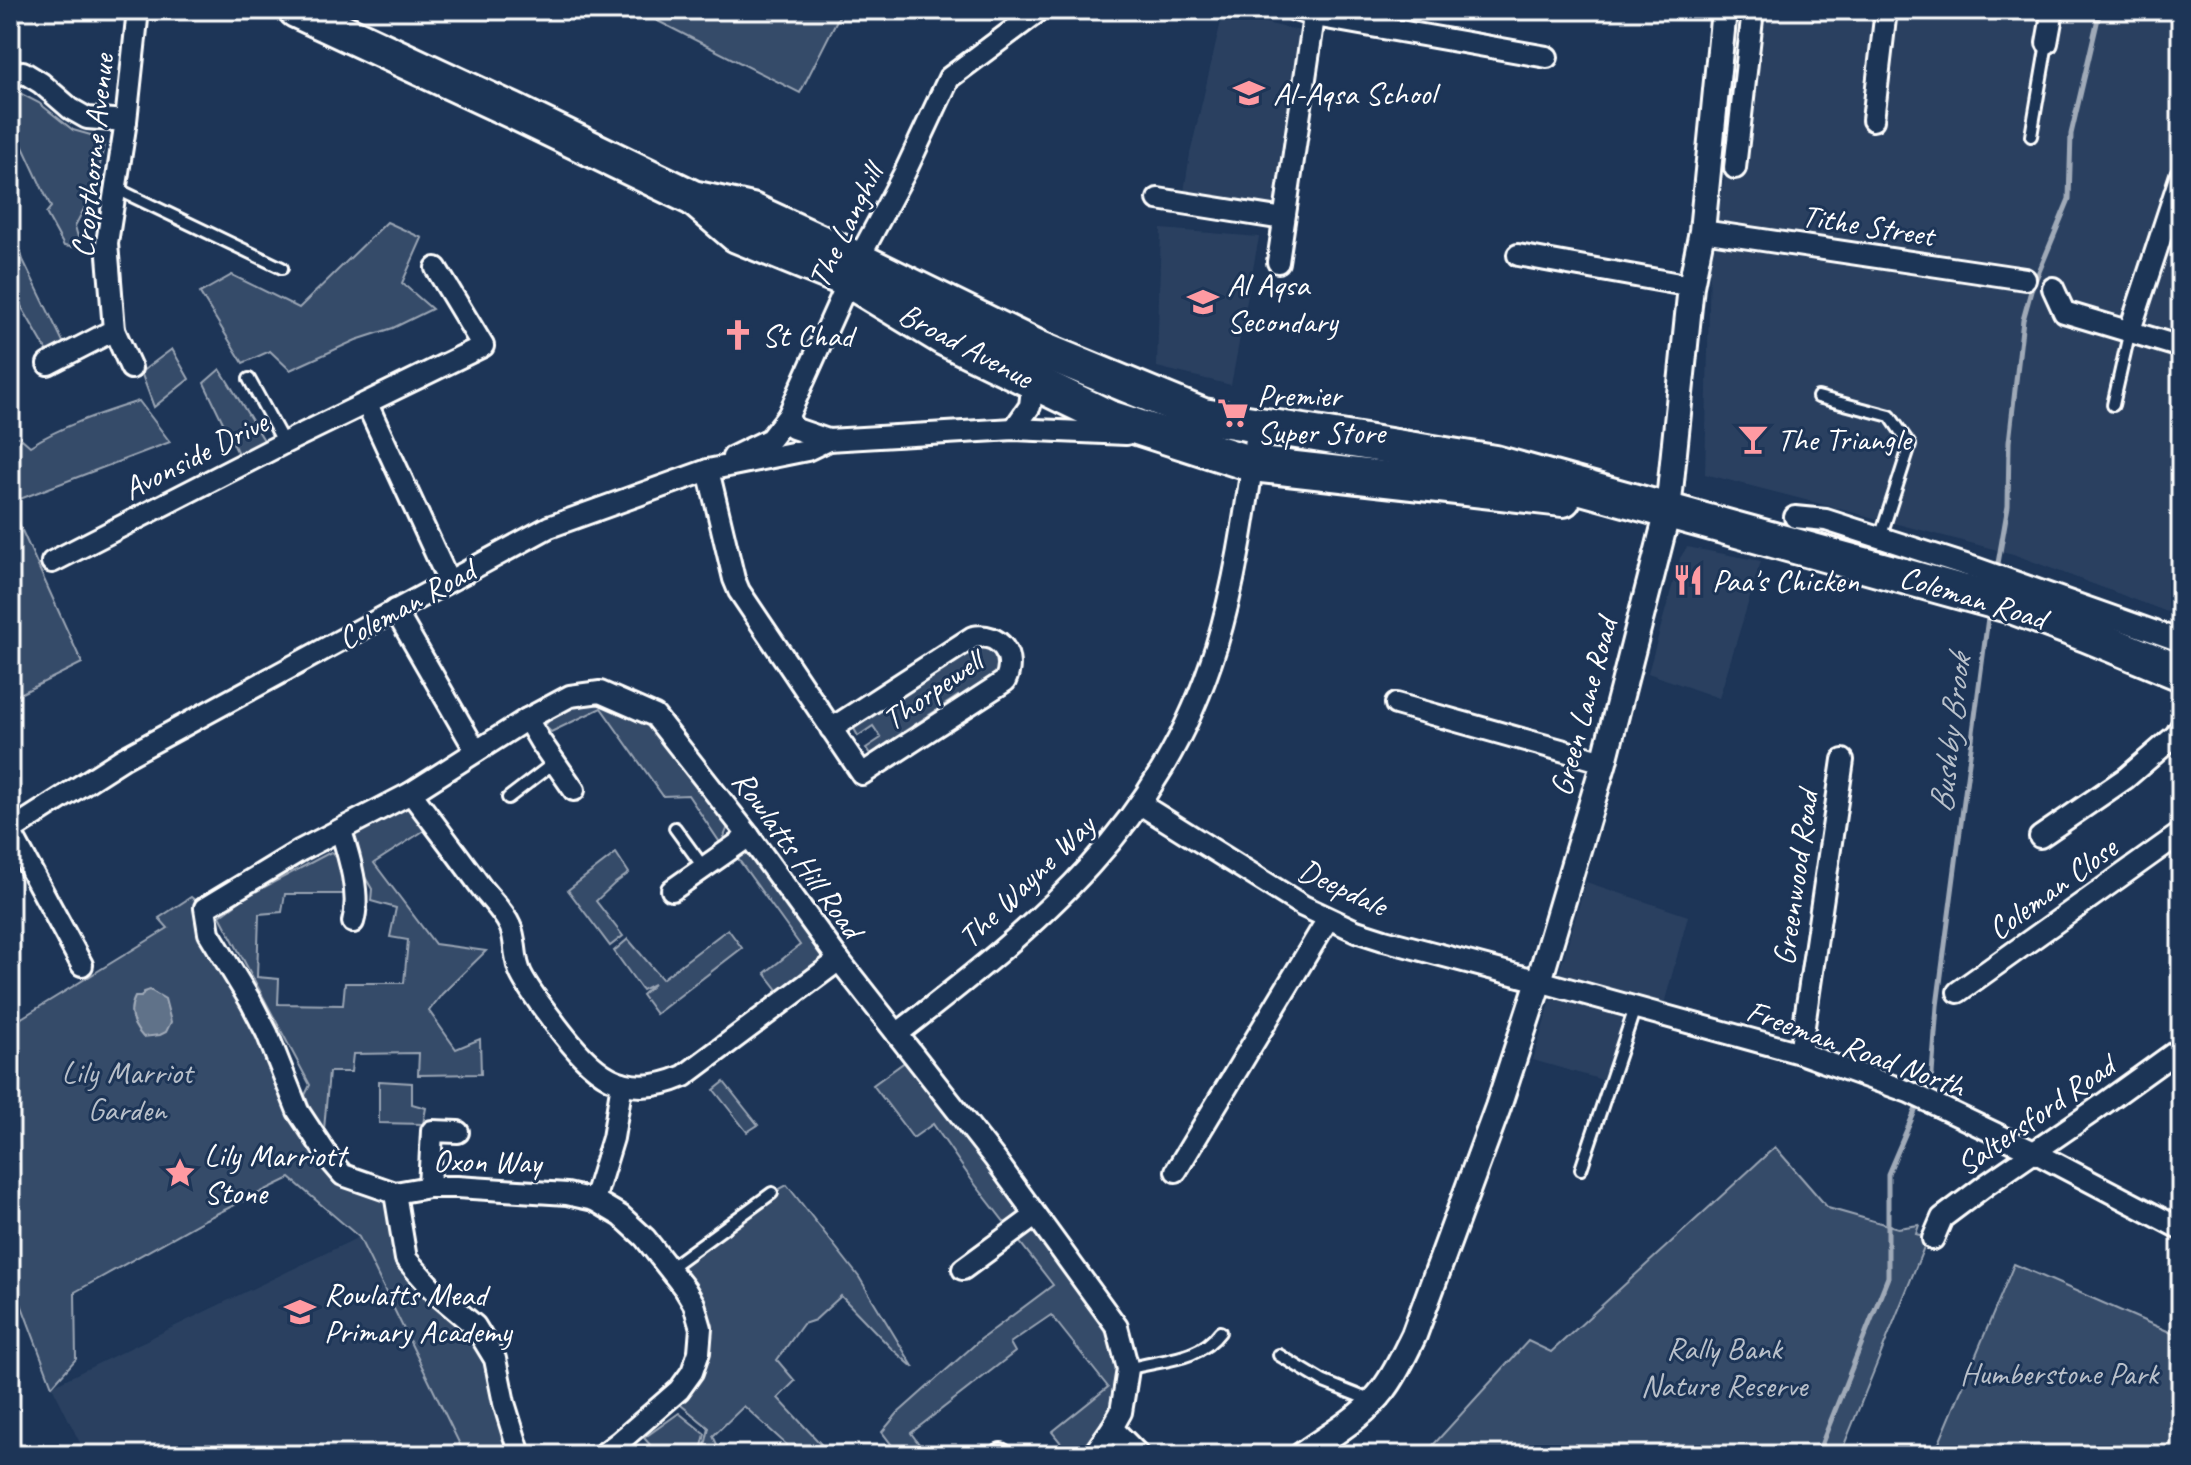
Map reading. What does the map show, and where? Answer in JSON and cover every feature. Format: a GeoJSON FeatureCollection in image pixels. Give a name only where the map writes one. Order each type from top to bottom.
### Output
{"type":"FeatureCollection","features":[{"type":"Feature","properties":{"kind":"highway","name":"Broad Avenue"},"geometry":{"type":"LineString","coordinates":[[296,10],[693,198],[737,235],[854,271],[944,338],[1203,416],[1258,426]]}},
{"type":"Feature","properties":{"kind":"highway","name":"Broad Avenue"},"geometry":{"type":"LineString","coordinates":[[1036,365],[1109,418],[1252,464]]}},
{"type":"Feature","properties":{"kind":"highway","name":"Coleman Road"},"geometry":{"type":"LineString","coordinates":[[1258,426],[1495,463],[1668,511],[1967,579],[2017,594],[2086,634],[2181,673]]}},
{"type":"Feature","properties":{"kind":"highway","name":"Coleman Road"},"geometry":{"type":"LineString","coordinates":[[1252,464],[1668,511]]}},
{"type":"Feature","properties":{"kind":"street","name":"Cropthorne Avenue"},"geometry":{"type":"LineString","coordinates":[[131,368],[114,330],[107,243],[126,121],[138,10]]}},
{"type":"Feature","properties":{"kind":"street","name":"The Langhill"},"geometry":{"type":"LineString","coordinates":[[708,470],[770,439],[788,416],[854,271],[949,78],[1040,10]]}},
{"type":"Feature","properties":{"kind":"street","name":"Green Lane Road"},"geometry":{"type":"LineString","coordinates":[[1302,1455],[1352,1420],[1377,1396],[1400,1364],[1414,1335],[1498,1107],[1604,762],[1668,511],[1691,286],[1702,231],[1724,10]]}},
{"type":"Feature","properties":{"kind":"street"},"geometry":{"type":"LineString","coordinates":[[1735,168],[1753,10]]}},
{"type":"Feature","properties":{"kind":"street"},"geometry":{"type":"LineString","coordinates":[[1873,120],[1886,10]]}},
{"type":"Feature","properties":{"kind":"street"},"geometry":{"type":"LineString","coordinates":[[2047,43],[2053,10]]}},
{"type":"Feature","properties":{"kind":"street"},"geometry":{"type":"LineString","coordinates":[[1278,262],[1308,12],[1547,57]]}},
{"type":"Feature","properties":{"kind":"street"},"geometry":{"type":"LineString","coordinates":[[1718,68],[1746,71]]}},
{"type":"Feature","properties":{"kind":"street"},"geometry":{"type":"LineString","coordinates":[[10,78],[23,72],[87,118],[126,121]]}},
{"type":"Feature","properties":{"kind":"street"},"geometry":{"type":"LineString","coordinates":[[2130,330],[2181,175]]}},
{"type":"Feature","properties":{"kind":"street"},"geometry":{"type":"LineString","coordinates":[[1158,199],[1284,219]]}},
{"type":"Feature","properties":{"kind":"street","name":"Tithe Street"},"geometry":{"type":"LineString","coordinates":[[1702,231],[2025,279]]}},
{"type":"Feature","properties":{"kind":"street"},"geometry":{"type":"LineString","coordinates":[[1518,255],[1691,286]]}},
{"type":"Feature","properties":{"kind":"street","name":"Avonside Drive"},"geometry":{"type":"LineString","coordinates":[[52,562],[284,443],[483,346],[436,268]]}},
{"type":"Feature","properties":{"kind":"street"},"geometry":{"type":"LineString","coordinates":[[2053,288],[2064,312],[2181,347]]}},
{"type":"Feature","properties":{"kind":"street"},"geometry":{"type":"LineString","coordinates":[[48,364],[114,330]]}},
{"type":"Feature","properties":{"kind":"street"},"geometry":{"type":"LineString","coordinates":[[1014,429],[1030,406],[1036,365]]}},
{"type":"Feature","properties":{"kind":"street"},"geometry":{"type":"LineString","coordinates":[[367,404],[448,580]]}},
{"type":"Feature","properties":{"kind":"street","name":"Coleman Road"},"geometry":{"type":"LineString","coordinates":[[788,416],[793,428],[828,440]]}},
{"type":"Feature","properties":{"kind":"street","name":"The Wayne Way"},"geometry":{"type":"LineString","coordinates":[[897,1034],[996,956],[1049,909],[1098,859],[1140,804],[1177,742],[1216,647],[1237,566],[1258,426]]}},
{"type":"Feature","properties":{"kind":"street","name":"Coleman Road"},"geometry":{"type":"LineString","coordinates":[[10,831],[124,758],[549,527],[708,470],[807,450],[828,440],[1014,429],[1162,435]]}},
{"type":"Feature","properties":{"kind":"street","name":"Thorpewell"},"geometry":{"type":"LineString","coordinates":[[708,470],[739,591],[831,729],[862,774],[1005,681],[1010,667],[1007,652],[989,636],[973,637],[831,729]]}},
{"type":"Feature","properties":{"kind":"street"},"geometry":{"type":"LineString","coordinates":[[1795,517],[1826,520],[1880,538],[1967,579]]}},
{"type":"Feature","properties":{"kind":"street"},"geometry":{"type":"LineString","coordinates":[[2017,594],[2181,641]]}},
{"type":"Feature","properties":{"kind":"street"},"geometry":{"type":"LineString","coordinates":[[395,610],[476,751]]}},
{"type":"Feature","properties":{"kind":"street","name":"Rowlatts Hill Road"},"geometry":{"type":"LineString","coordinates":[[205,908],[301,850],[411,793],[527,719],[570,696],[600,692],[655,716],[749,836],[839,960],[995,1159],[1117,1327],[1128,1369],[1121,1412],[1093,1455]]}},
{"type":"Feature","properties":{"kind":"street"},"geometry":{"type":"LineString","coordinates":[[1396,704],[1604,762]]}},
{"type":"Feature","properties":{"kind":"street"},"geometry":{"type":"LineString","coordinates":[[527,719],[574,790]]}},
{"type":"Feature","properties":{"kind":"street"},"geometry":{"type":"LineString","coordinates":[[2040,837],[2126,778],[2176,735],[2181,727]]}},
{"type":"Feature","properties":{"kind":"street","name":"Greenwood Road"},"geometry":{"type":"LineString","coordinates":[[1800,1053],[1843,760]]}},
{"type":"Feature","properties":{"kind":"street"},"geometry":{"type":"LineString","coordinates":[[411,793],[511,927],[521,974],[542,1006],[586,1061],[609,1078],[647,1086],[672,1081],[695,1069],[839,960]]}},
{"type":"Feature","properties":{"kind":"street","name":"Deepdale"},"geometry":{"type":"LineString","coordinates":[[1140,804],[1279,892],[1328,919],[1384,940],[1539,981]]}},
{"type":"Feature","properties":{"kind":"street"},"geometry":{"type":"LineString","coordinates":[[10,831],[82,965]]}},
{"type":"Feature","properties":{"kind":"street"},"geometry":{"type":"LineString","coordinates":[[341,831],[354,888],[356,909],[353,922]]}},
{"type":"Feature","properties":{"kind":"street","name":"Coleman Close"},"geometry":{"type":"LineString","coordinates":[[1958,992],[2181,833]]}},
{"type":"Feature","properties":{"kind":"street"},"geometry":{"type":"LineString","coordinates":[[672,890],[749,836]]}},
{"type":"Feature","properties":{"kind":"street","name":"Oxon Way"},"geometry":{"type":"LineString","coordinates":[[205,908],[209,933],[251,1002],[298,1111],[343,1175],[395,1193],[429,1187],[567,1194],[594,1200],[621,1216],[645,1238],[690,1296],[698,1316],[701,1341],[692,1372],[679,1390],[602,1455]]}},
{"type":"Feature","properties":{"kind":"street"},"geometry":{"type":"LineString","coordinates":[[1176,1171],[1328,919]]}},
{"type":"Feature","properties":{"kind":"street","name":"Freeman Road North"},"geometry":{"type":"LineString","coordinates":[[1539,981],[1800,1053],[1909,1092],[2034,1152],[2181,1229]]}},
{"type":"Feature","properties":{"kind":"street","name":"Saltersford Road"},"geometry":{"type":"LineString","coordinates":[[1933,1239],[1942,1218],[2181,1048]]}},
{"type":"Feature","properties":{"kind":"street"},"geometry":{"type":"LineString","coordinates":[[594,1200],[613,1138],[622,1083]]}},
{"type":"Feature","properties":{"kind":"street"},"geometry":{"type":"LineString","coordinates":[[429,1187],[432,1131],[458,1132]]}},
{"type":"Feature","properties":{"kind":"street"},"geometry":{"type":"LineString","coordinates":[[395,1193],[406,1259],[437,1294],[475,1326],[495,1359],[520,1455]]}},
{"type":"Feature","properties":{"kind":"street"},"geometry":{"type":"LineString","coordinates":[[963,1269],[1035,1216]]}},
{"type":"Feature","properties":{"kind":"street"},"geometry":{"type":"LineString","coordinates":[[1112,1428],[1139,1455]]}},
{"type":"Feature","properties":{"kind":"lane"},"geometry":{"type":"LineString","coordinates":[[2031,136],[2047,43]]}},
{"type":"Feature","properties":{"kind":"lane"},"geometry":{"type":"LineString","coordinates":[[115,188],[282,268]]}},
{"type":"Feature","properties":{"kind":"lane"},"geometry":{"type":"LineString","coordinates":[[2113,405],[2130,330]]}},
{"type":"Feature","properties":{"kind":"lane"},"geometry":{"type":"LineString","coordinates":[[249,379],[284,443]]}},
{"type":"Feature","properties":{"kind":"lane"},"geometry":{"type":"LineString","coordinates":[[1818,397],[1890,416],[1910,445],[1880,538]]}},
{"type":"Feature","properties":{"kind":"lane"},"geometry":{"type":"LineString","coordinates":[[508,798],[555,762]]}},
{"type":"Feature","properties":{"kind":"lane"},"geometry":{"type":"LineString","coordinates":[[675,828],[704,868]]}},
{"type":"Feature","properties":{"kind":"lane"},"geometry":{"type":"LineString","coordinates":[[1581,1169],[1635,1008]]}},
{"type":"Feature","properties":{"kind":"lane"},"geometry":{"type":"LineString","coordinates":[[669,1268],[772,1193]]}},
{"type":"Feature","properties":{"kind":"lane"},"geometry":{"type":"LineString","coordinates":[[1128,1369],[1196,1353],[1214,1341],[1220,1332]]}},
{"type":"Feature","properties":{"kind":"lane"},"geometry":{"type":"LineString","coordinates":[[1279,1355],[1324,1382],[1377,1396]]}},
{"type":"Feature","properties":{"kind":"shaded area"},"geometry":{"type":"Polygon","coordinates":[[[1750,10],[2181,10],[2181,617],[2013,554],[1705,474],[1710,265],[1750,10]]]}},
{"type":"Feature","properties":{"kind":"shaded area","name":"Al-Aqsa School"},"geometry":{"type":"Polygon","coordinates":[[[1223,13],[1304,32],[1274,209],[1184,192],[1223,13]]]}},
{"type":"Feature","properties":{"kind":"shaded area","name":"Al Aqsa Secondary"},"geometry":{"type":"Polygon","coordinates":[[[1161,229],[1259,237],[1231,385],[1157,367],[1161,229]]]}},
{"type":"Feature","properties":{"kind":"shaded area"},"geometry":{"type":"Polygon","coordinates":[[[1687,547],[1761,561],[1719,698],[1648,673],[1680,558],[1687,547]]]}},
{"type":"Feature","properties":{"kind":"shaded area"},"geometry":{"type":"Polygon","coordinates":[[[1586,882],[1688,916],[1664,1004],[1629,994],[1606,1081],[1533,1060],[1586,882]]]}},
{"type":"Feature","properties":{"kind":"shaded area"},"geometry":{"type":"Polygon","coordinates":[[[150,990],[165,999],[171,1022],[166,1032],[143,1037],[136,1028],[131,1008],[135,997],[141,997],[150,990]]]}},
{"type":"Feature","properties":{"kind":"shaded area","name":"Rowlatts Mead Primary Academy"},"geometry":{"type":"Polygon","coordinates":[[[359,1237],[465,1455],[86,1455],[52,1386],[359,1237]]]}},
{"type":"Feature","properties":{"kind":"green space"},"geometry":{"type":"Polygon","coordinates":[[[636,10],[842,10],[800,93],[636,10]]]}},
{"type":"Feature","properties":{"kind":"green space"},"geometry":{"type":"Polygon","coordinates":[[[10,88],[39,103],[73,130],[105,139],[96,186],[75,226],[81,248],[64,246],[46,213],[51,207],[10,119],[10,88]]]}},
{"type":"Feature","properties":{"kind":"green space"},"geometry":{"type":"Polygon","coordinates":[[[10,203],[18,218],[13,225],[23,260],[68,352],[53,361],[10,287],[10,203]]]}},
{"type":"Feature","properties":{"kind":"green space"},"geometry":{"type":"Polygon","coordinates":[[[387,222],[422,238],[402,283],[432,309],[290,370],[270,351],[243,363],[200,293],[232,275],[299,308],[387,222]]]}},
{"type":"Feature","properties":{"kind":"green space"},"geometry":{"type":"Polygon","coordinates":[[[172,349],[189,379],[154,407],[141,372],[172,349]]]}},
{"type":"Feature","properties":{"kind":"green space"},"geometry":{"type":"Polygon","coordinates":[[[220,369],[267,445],[243,464],[204,383],[220,369]]]}},
{"type":"Feature","properties":{"kind":"green space"},"geometry":{"type":"Polygon","coordinates":[[[139,401],[170,442],[20,499],[10,480],[10,445],[22,439],[30,446],[69,426],[139,401]]]}},
{"type":"Feature","properties":{"kind":"green space"},"geometry":{"type":"Polygon","coordinates":[[[10,504],[82,663],[10,699],[10,504]]]}},
{"type":"Feature","properties":{"kind":"green space"},"geometry":{"type":"Polygon","coordinates":[[[976,643],[996,647],[1002,672],[962,702],[958,696],[878,749],[881,755],[874,760],[866,748],[881,738],[873,726],[858,736],[852,725],[976,643]]]}},
{"type":"Feature","properties":{"kind":"green space"},"geometry":{"type":"Polygon","coordinates":[[[602,702],[653,723],[729,824],[721,844],[688,795],[663,796],[601,708],[551,732],[545,726],[562,710],[602,702]]]}},
{"type":"Feature","properties":{"kind":"green space"},"geometry":{"type":"Polygon","coordinates":[[[409,794],[434,824],[374,863],[435,944],[486,951],[429,1011],[456,1049],[480,1039],[481,1074],[418,1075],[419,1053],[353,1054],[351,1072],[329,1072],[323,1141],[305,1095],[310,1085],[220,916],[244,898],[331,852],[342,858],[351,894],[285,894],[282,912],[259,914],[257,977],[279,979],[278,1004],[343,1005],[345,983],[404,983],[408,940],[390,937],[396,908],[371,901],[372,889],[341,831],[409,794]]]}},
{"type":"Feature","properties":{"kind":"green space"},"geometry":{"type":"Polygon","coordinates":[[[749,836],[839,960],[782,995],[765,973],[800,945],[731,849],[749,836]]]}},
{"type":"Feature","properties":{"kind":"green space"},"geometry":{"type":"Polygon","coordinates":[[[616,853],[629,873],[596,901],[623,936],[610,946],[568,890],[616,853]]]}},
{"type":"Feature","properties":{"kind":"green space","name":"Lily Marriot Garden"},"geometry":{"type":"Polygon","coordinates":[[[191,897],[205,908],[330,1161],[395,1193],[406,1259],[475,1326],[521,1455],[465,1455],[359,1237],[290,1178],[206,1219],[75,1292],[76,1359],[52,1386],[17,1293],[10,1297],[10,1025],[168,928],[159,918],[191,897]]]}},
{"type":"Feature","properties":{"kind":"green space"},"geometry":{"type":"Polygon","coordinates":[[[728,929],[742,948],[656,1014],[642,995],[654,984],[642,990],[614,951],[628,939],[662,979],[728,929]]]}},
{"type":"Feature","properties":{"kind":"green space"},"geometry":{"type":"Polygon","coordinates":[[[913,1056],[1117,1327],[1128,1369],[1093,1455],[1053,1455],[1061,1443],[1052,1432],[1108,1387],[1051,1315],[1010,1343],[1015,1352],[911,1433],[927,1455],[887,1455],[894,1448],[882,1432],[897,1414],[981,1339],[1053,1285],[971,1179],[933,1124],[913,1138],[873,1085],[913,1056]]]}},
{"type":"Feature","properties":{"kind":"green space"},"geometry":{"type":"Polygon","coordinates":[[[379,1081],[412,1083],[412,1104],[426,1108],[423,1124],[379,1123],[379,1081]]]}},
{"type":"Feature","properties":{"kind":"green space"},"geometry":{"type":"Polygon","coordinates":[[[724,1082],[758,1125],[747,1132],[714,1090],[724,1082]]]}},
{"type":"Feature","properties":{"kind":"green space","name":"Rally Bank Nature Reserve"},"geometry":{"type":"Polygon","coordinates":[[[1775,1147],[1828,1208],[1898,1228],[1919,1225],[1916,1234],[1928,1237],[1840,1455],[1424,1455],[1528,1341],[1551,1352],[1775,1147]]]}},
{"type":"Feature","properties":{"kind":"green space"},"geometry":{"type":"Polygon","coordinates":[[[787,1185],[859,1277],[914,1368],[841,1296],[815,1320],[803,1324],[777,1360],[795,1381],[778,1398],[831,1455],[779,1455],[787,1445],[744,1406],[713,1436],[722,1455],[703,1455],[709,1428],[671,1397],[701,1341],[669,1268],[787,1185]]]}},
{"type":"Feature","properties":{"kind":"green space","name":"Humberstone Park"},"geometry":{"type":"Polygon","coordinates":[[[2014,1264],[2181,1337],[2181,1455],[1934,1455],[2014,1264]]]}},
{"type":"Feature","properties":{"kind":"green space"},"geometry":{"type":"Polygon","coordinates":[[[679,1413],[705,1434],[700,1455],[659,1455],[644,1438],[679,1413]]]}},
{"type":"Feature","properties":{"kind":"waterway","name":"Bushby Brook"},"geometry":{"type":"LineString","coordinates":[[1997,569],[2008,506],[2009,442],[2023,320],[2031,291],[2069,199],[2071,134],[2100,10]]}},
{"type":"Feature","properties":{"kind":"waterway","name":"Bushby Brook"},"geometry":{"type":"LineString","coordinates":[[1922,1095],[1932,1074],[1937,1006],[1989,610]]}},
{"type":"Feature","properties":{"kind":"waterway","name":"Bushby Brook"},"geometry":{"type":"LineString","coordinates":[[1819,1455],[1888,1277],[1888,1174],[1918,1104]]}},
{"type":"Feature","properties":{"kind":"place","name":"Al-Aqsa School"},"geometry":{"type":"Point","coordinates":[1249,93]}},
{"type":"Feature","properties":{"kind":"place","name":"Al Aqsa Secondary"},"geometry":{"type":"Point","coordinates":[1203,302]}},
{"type":"Feature","properties":{"kind":"place","name":"St Chad"},"geometry":{"type":"Point","coordinates":[738,335]}},
{"type":"Feature","properties":{"kind":"place","name":"Premier Super Store"},"geometry":{"type":"Point","coordinates":[1233,413]}},
{"type":"Feature","properties":{"kind":"place","name":"The Triangle"},"geometry":{"type":"Point","coordinates":[1753,439]}},
{"type":"Feature","properties":{"kind":"place","name":"Paa's Chicken"},"geometry":{"type":"Point","coordinates":[1688,580]}},
{"type":"Feature","properties":{"kind":"place","name":"Lily Marriott Stone"},"geometry":{"type":"Point","coordinates":[180,1173]}},
{"type":"Feature","properties":{"kind":"place","name":"Rowlatts Mead Primary Academy"},"geometry":{"type":"Point","coordinates":[300,1312]}}]}
